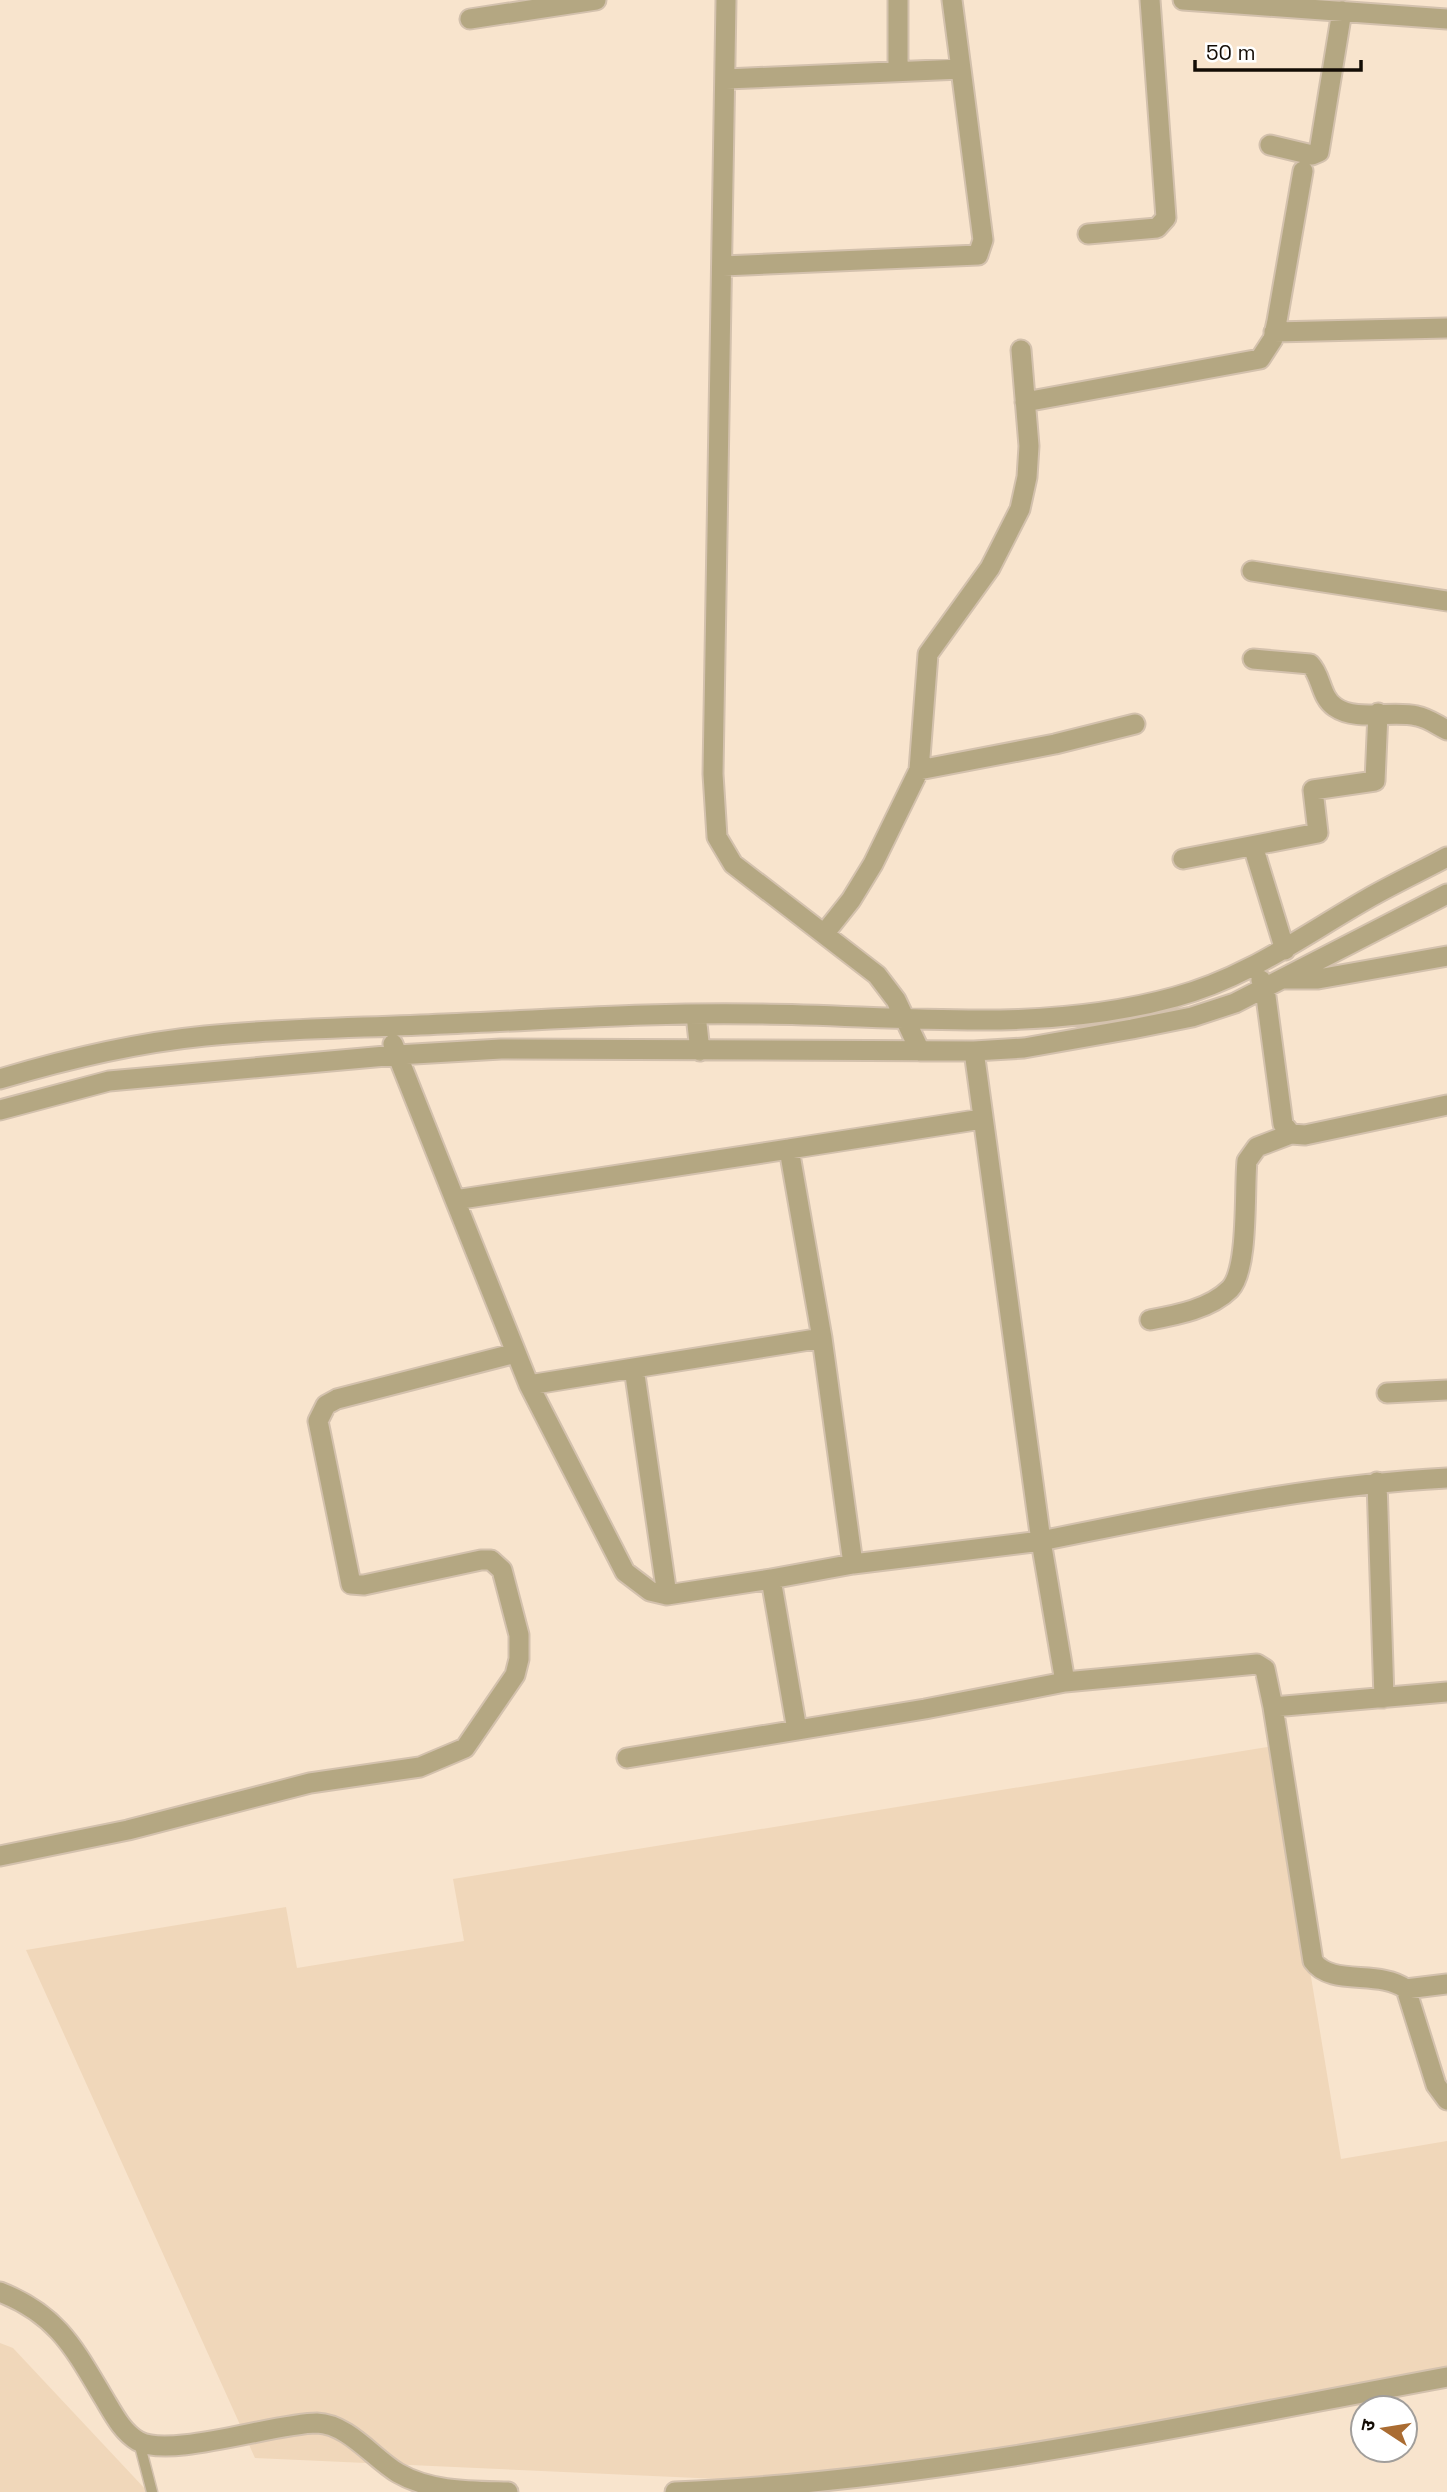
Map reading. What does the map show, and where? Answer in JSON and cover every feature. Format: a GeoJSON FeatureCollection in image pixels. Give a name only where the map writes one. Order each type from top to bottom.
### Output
{"type":"FeatureCollection","features":[{"type":"Feature","properties":{"kind":"street"},"geometry":{"type":"LineString","coordinates":[[470,19],[596,0]]}},
{"type":"Feature","properties":{"kind":"street"},"geometry":{"type":"LineString","coordinates":[[726,0],[714,818],[717,837],[733,864],[877,975],[908,1021],[920,1051]]}},
{"type":"Feature","properties":{"kind":"street"},"geometry":{"type":"LineString","coordinates":[[898,0],[898,72]]}},
{"type":"Feature","properties":{"kind":"street"},"geometry":{"type":"LineString","coordinates":[[723,266],[978,255],[983,240],[952,0]]}},
{"type":"Feature","properties":{"kind":"street"},"geometry":{"type":"LineString","coordinates":[[1088,234],[1157,228],[1166,218],[1150,0]]}},
{"type":"Feature","properties":{"kind":"street"},"geometry":{"type":"LineString","coordinates":[[1183,0],[1447,19]]}},
{"type":"Feature","properties":{"kind":"street"},"geometry":{"type":"LineString","coordinates":[[1270,145],[1312,155],[1319,152],[1342,11]]}},
{"type":"Feature","properties":{"kind":"street"},"geometry":{"type":"LineString","coordinates":[[726,79],[961,69]]}},
{"type":"Feature","properties":{"kind":"street"},"geometry":{"type":"LineString","coordinates":[[1025,402],[1250,363],[1266,352],[1274,332],[1303,171]]}},
{"type":"Feature","properties":{"kind":"street"},"geometry":{"type":"LineString","coordinates":[[1274,332],[1447,328]]}},
{"type":"Feature","properties":{"kind":"street"},"geometry":{"type":"LineString","coordinates":[[824,934],[851,900],[873,864],[919,770],[928,653],[990,568],[1020,509],[1027,477],[1029,446],[1021,350]]}},
{"type":"Feature","properties":{"kind":"street"},"geometry":{"type":"LineString","coordinates":[[1252,570],[1447,601]]}},
{"type":"Feature","properties":{"kind":"street"},"geometry":{"type":"LineString","coordinates":[[1253,659],[1310,664],[1316,671],[1323,692],[1336,709],[1357,714],[1417,716],[1447,730]]}},
{"type":"Feature","properties":{"kind":"street"},"geometry":{"type":"LineString","coordinates":[[1183,859],[1318,833],[1311,793],[1315,789],[1370,785],[1375,781],[1378,713]]}},
{"type":"Feature","properties":{"kind":"street"},"geometry":{"type":"LineString","coordinates":[[919,770],[1055,744],[1135,724]]}},
{"type":"Feature","properties":{"kind":"street"},"geometry":{"type":"LineString","coordinates":[[1252,846],[1285,950]]}},
{"type":"Feature","properties":{"kind":"street"},"geometry":{"type":"LineString","coordinates":[[0,1079],[80,1056],[204,1036],[759,1013],[908,1021],[1017,1020],[1086,1014],[1171,998],[1206,988],[1285,950],[1368,898],[1447,857]]}},
{"type":"Feature","properties":{"kind":"street"},"geometry":{"type":"LineString","coordinates":[[0,1110],[109,1081],[397,1055],[501,1049],[974,1051],[1024,1048],[1192,1017],[1265,989],[1447,894]]}},
{"type":"Feature","properties":{"kind":"street"},"geometry":{"type":"LineString","coordinates":[[1284,979],[1318,979],[1447,957]]}},
{"type":"Feature","properties":{"kind":"street"},"geometry":{"type":"LineString","coordinates":[[1255,966],[1265,989],[1283,1124],[1291,1134]]}},
{"type":"Feature","properties":{"kind":"street"},"geometry":{"type":"LineString","coordinates":[[695,1015],[700,1051]]}},
{"type":"Feature","properties":{"kind":"street"},"geometry":{"type":"LineString","coordinates":[[386,1027],[455,1200],[499,1358],[529,1385],[625,1572],[650,1591],[667,1595],[853,1564],[1041,1541],[1256,1499],[1377,1482],[1447,1478]]}},
{"type":"Feature","properties":{"kind":"street"},"geometry":{"type":"LineString","coordinates":[[974,1051],[1041,1541],[1065,1682]]}},
{"type":"Feature","properties":{"kind":"street"},"geometry":{"type":"LineString","coordinates":[[1150,1320],[1208,1304],[1233,1286],[1240,1264],[1247,1161],[1257,1147],[1291,1134],[1305,1135],[1447,1104]]}},
{"type":"Feature","properties":{"kind":"street"},"geometry":{"type":"LineString","coordinates":[[455,1200],[982,1119]]}},
{"type":"Feature","properties":{"kind":"street"},"geometry":{"type":"LineString","coordinates":[[789,1149],[822,1338],[853,1564]]}},
{"type":"Feature","properties":{"kind":"street"},"geometry":{"type":"LineString","coordinates":[[529,1385],[822,1338]]}},
{"type":"Feature","properties":{"kind":"street"},"geometry":{"type":"LineString","coordinates":[[0,1856],[128,1830],[310,1783],[420,1767],[465,1748],[516,1675],[519,1635],[502,1570],[491,1560],[481,1560],[364,1585],[351,1584],[318,1421],[326,1405],[337,1399],[499,1358]]}},
{"type":"Feature","properties":{"kind":"street"},"geometry":{"type":"LineString","coordinates":[[634,1368],[667,1595]]}},
{"type":"Feature","properties":{"kind":"street"},"geometry":{"type":"LineString","coordinates":[[1387,1393],[1447,1390]]}},
{"type":"Feature","properties":{"kind":"street"},"geometry":{"type":"LineString","coordinates":[[1377,1482],[1384,1698]]}},
{"type":"Feature","properties":{"kind":"street"},"geometry":{"type":"LineString","coordinates":[[771,1579],[797,1730]]}},
{"type":"Feature","properties":{"kind":"street"},"geometry":{"type":"LineString","coordinates":[[627,1758],[1065,1682],[1257,1664],[1265,1669],[1273,1707],[1313,1961],[1327,1973],[1377,1977],[1406,1989],[1447,1984]]}},
{"type":"Feature","properties":{"kind":"street"},"geometry":{"type":"LineString","coordinates":[[1273,1707],[1447,1692]]}},
{"type":"Feature","properties":{"kind":"street"},"geometry":{"type":"LineString","coordinates":[[1406,1989],[1436,2085],[1447,2099]]}},
{"type":"Feature","properties":{"kind":"street"},"geometry":{"type":"LineString","coordinates":[[0,2292],[39,2312],[71,2341],[119,2423],[139,2442],[170,2446],[296,2424],[321,2423],[345,2433],[399,2473],[454,2490],[508,2492]]}},
{"type":"Feature","properties":{"kind":"street"},"geometry":{"type":"LineString","coordinates":[[676,2492],[811,2482],[1022,2455],[1447,2377]]}},
{"type":"Feature","properties":{"kind":"lane"},"geometry":{"type":"LineString","coordinates":[[139,2442],[152,2492]]}},
{"type":"Feature","properties":{"kind":"shaded area"},"geometry":{"type":"Polygon","coordinates":[[[1273,1746],[1341,2159],[1447,2141],[1447,2384],[1395,2394],[1349,2394],[1349,2403],[1048,2461],[806,2483],[255,2458],[26,1950],[286,1907],[297,1968],[464,1941],[453,1879],[1273,1746]]]}},
{"type":"Feature","properties":{"kind":"shaded area"},"geometry":{"type":"Polygon","coordinates":[[[0,2343],[13,2348],[148,2492],[0,2492],[0,2343]]]}}]}
